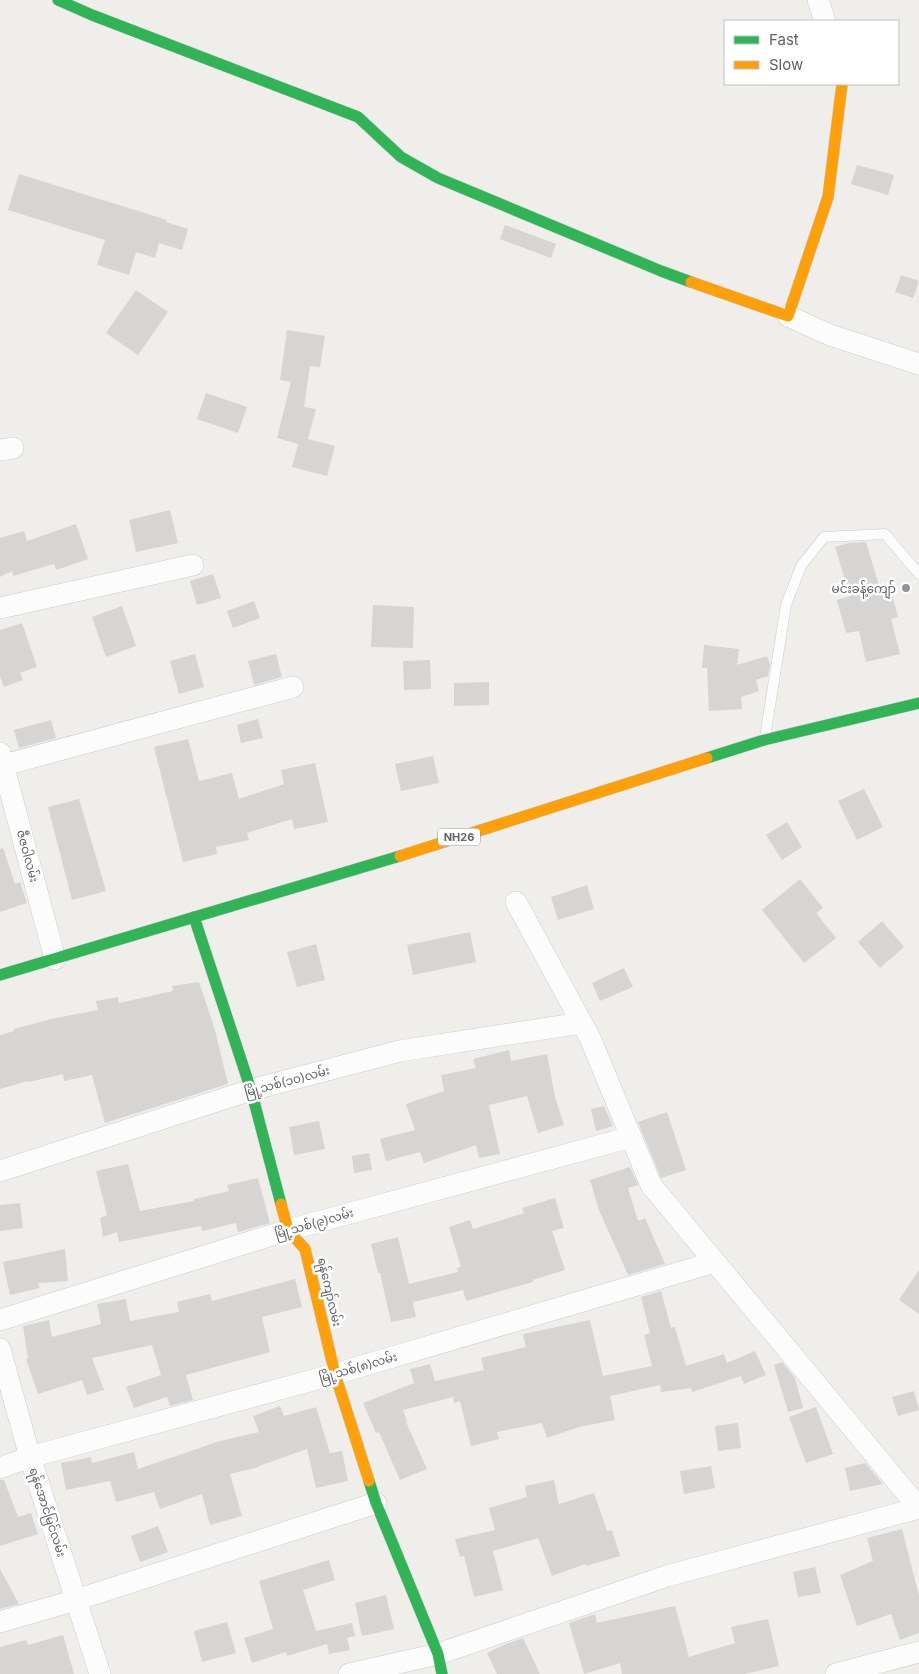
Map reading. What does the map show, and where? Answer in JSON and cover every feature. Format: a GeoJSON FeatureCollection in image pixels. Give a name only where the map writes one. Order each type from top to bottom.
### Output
{"type":"FeatureCollection","features":[{"type":"Feature","properties":{"kind":"main road"},"geometry":{"type":"LineString","coordinates":[[58,0],[92,15],[358,117],[400,157],[438,178],[661,271],[788,316],[828,196],[842,85]]}},
{"type":"Feature","properties":{"kind":"main road","name":"NH26"},"geometry":{"type":"LineString","coordinates":[[0,975],[358,869],[764,740],[919,703]]}},
{"type":"Feature","properties":{"kind":"main road","name":"ရန်ကျော်လမ်း"},"geometry":{"type":"LineString","coordinates":[[194,917],[251,1090],[288,1230],[306,1249],[335,1374],[376,1503],[440,1664]]}},
{"type":"Feature","properties":{"kind":"street"},"geometry":{"type":"LineString","coordinates":[[818,0],[824,20]]}},
{"type":"Feature","properties":{"kind":"street"},"geometry":{"type":"LineString","coordinates":[[788,316],[830,335],[919,364]]}},
{"type":"Feature","properties":{"kind":"street"},"geometry":{"type":"LineString","coordinates":[[0,608],[192,565]]}},
{"type":"Feature","properties":{"kind":"street"},"geometry":{"type":"LineString","coordinates":[[1,761],[293,687]]}},
{"type":"Feature","properties":{"kind":"street","name":"ဇီဇဝါလမ်း"},"geometry":{"type":"LineString","coordinates":[[1,761],[55,959]]}},
{"type":"Feature","properties":{"kind":"street"},"geometry":{"type":"LineString","coordinates":[[349,1674],[440,1664],[668,1576],[919,1508],[651,1185],[590,1038],[516,902]]}},
{"type":"Feature","properties":{"kind":"street","name":"မြို့သစ်(၁၀)လမ်း"},"geometry":{"type":"LineString","coordinates":[[0,1171],[251,1090],[400,1051],[581,1023]]}},
{"type":"Feature","properties":{"kind":"street","name":"မြို့သစ်(၉)လမ်း"},"geometry":{"type":"LineString","coordinates":[[0,1320],[288,1230],[631,1137]]}},
{"type":"Feature","properties":{"kind":"street","name":"မြို့သစ်(၈)လမ်း"},"geometry":{"type":"LineString","coordinates":[[0,1468],[30,1457],[335,1374],[714,1262]]}},
{"type":"Feature","properties":{"kind":"street","name":"ရန်အောင်မြင်လမ်း"},"geometry":{"type":"LineString","coordinates":[[0,1349],[30,1457],[100,1674]]}},
{"type":"Feature","properties":{"kind":"street"},"geometry":{"type":"LineString","coordinates":[[0,1622],[76,1600],[376,1503]]}},
{"type":"Feature","properties":{"kind":"street"},"geometry":{"type":"LineString","coordinates":[[836,1674],[919,1652]]}},
{"type":"Feature","properties":{"kind":"lane"},"geometry":{"type":"LineString","coordinates":[[764,740],[786,605],[801,566],[824,537],[885,534],[919,574]]}},
{"type":"Feature","properties":{"kind":"building"},"geometry":{"type":"Polygon","coordinates":[[[857,165],[894,175],[888,195],[851,184],[857,165]]]}},
{"type":"Feature","properties":{"kind":"building"},"geometry":{"type":"Polygon","coordinates":[[[19,174],[167,220],[166,222],[188,229],[182,250],[159,243],[155,258],[136,252],[129,275],[97,265],[105,240],[8,210],[19,174]]]}},
{"type":"Feature","properties":{"kind":"building"},"geometry":{"type":"Polygon","coordinates":[[[505,225],[556,244],[551,258],[500,239],[505,225]]]}},
{"type":"Feature","properties":{"kind":"building"},"geometry":{"type":"Polygon","coordinates":[[[901,275],[919,281],[913,298],[895,292],[901,275]]]}},
{"type":"Feature","properties":{"kind":"building"},"geometry":{"type":"Polygon","coordinates":[[[136,290],[168,312],[138,355],[106,333],[136,290]]]}},
{"type":"Feature","properties":{"kind":"building"},"geometry":{"type":"Polygon","coordinates":[[[287,330],[325,336],[320,367],[310,366],[304,407],[316,409],[308,439],[335,446],[327,476],[292,467],[298,444],[277,438],[291,382],[280,380],[287,330]]]}},
{"type":"Feature","properties":{"kind":"building"},"geometry":{"type":"Polygon","coordinates":[[[206,393],[247,407],[238,433],[197,419],[206,393]]]}},
{"type":"Feature","properties":{"kind":"building"},"geometry":{"type":"Polygon","coordinates":[[[170,510],[178,543],[136,552],[129,520],[170,510]]]}},
{"type":"Feature","properties":{"kind":"building"},"geometry":{"type":"Polygon","coordinates":[[[76,524],[88,559],[56,570],[54,564],[13,576],[12,571],[0,577],[0,538],[24,531],[27,541],[76,524]]]}},
{"type":"Feature","properties":{"kind":"building"},"geometry":{"type":"Polygon","coordinates":[[[866,542],[880,589],[890,586],[898,617],[891,619],[900,654],[866,662],[859,631],[846,633],[837,600],[850,596],[835,547],[849,543],[866,542]]]}},
{"type":"Feature","properties":{"kind":"building"},"geometry":{"type":"Polygon","coordinates":[[[213,574],[221,598],[197,605],[190,581],[213,574]]]}},
{"type":"Feature","properties":{"kind":"building"},"geometry":{"type":"Polygon","coordinates":[[[254,601],[260,618],[233,628],[227,611],[254,601]]]}},
{"type":"Feature","properties":{"kind":"building"},"geometry":{"type":"Polygon","coordinates":[[[373,605],[414,607],[413,648],[371,647],[373,605]]]}},
{"type":"Feature","properties":{"kind":"building"},"geometry":{"type":"Polygon","coordinates":[[[122,606],[136,646],[106,657],[92,617],[122,606]]]}},
{"type":"Feature","properties":{"kind":"building"},"geometry":{"type":"Polygon","coordinates":[[[22,623],[37,667],[20,673],[23,680],[4,687],[0,676],[0,630],[22,623]]]}},
{"type":"Feature","properties":{"kind":"building"},"geometry":{"type":"Polygon","coordinates":[[[704,645],[739,649],[737,665],[767,656],[770,665],[768,676],[756,680],[759,691],[741,697],[742,709],[709,711],[707,668],[702,668],[704,645]]]}},
{"type":"Feature","properties":{"kind":"building"},"geometry":{"type":"Polygon","coordinates":[[[195,654],[204,687],[179,694],[170,661],[195,654]]]}},
{"type":"Feature","properties":{"kind":"building"},"geometry":{"type":"Polygon","coordinates":[[[276,654],[282,677],[254,685],[248,661],[276,654]]]}},
{"type":"Feature","properties":{"kind":"building"},"geometry":{"type":"Polygon","coordinates":[[[430,660],[431,689],[404,690],[403,661],[430,660]]]}},
{"type":"Feature","properties":{"kind":"building"},"geometry":{"type":"Polygon","coordinates":[[[489,682],[489,705],[454,706],[454,683],[489,682]]]}},
{"type":"Feature","properties":{"kind":"building"},"geometry":{"type":"Polygon","coordinates":[[[258,719],[263,738],[241,743],[237,725],[258,719]]]}},
{"type":"Feature","properties":{"kind":"building"},"geometry":{"type":"Polygon","coordinates":[[[51,720],[56,738],[19,748],[14,730],[51,720]]]}},
{"type":"Feature","properties":{"kind":"building"},"geometry":{"type":"Polygon","coordinates":[[[188,739],[199,781],[232,773],[239,799],[284,784],[281,770],[315,763],[328,822],[294,829],[292,819],[247,833],[249,840],[216,847],[217,854],[183,862],[154,747],[188,739]]]}},
{"type":"Feature","properties":{"kind":"building"},"geometry":{"type":"Polygon","coordinates":[[[433,756],[439,783],[401,791],[395,764],[433,756]]]}},
{"type":"Feature","properties":{"kind":"building"},"geometry":{"type":"Polygon","coordinates":[[[864,789],[883,827],[857,840],[838,801],[864,789]]]}},
{"type":"Feature","properties":{"kind":"building"},"geometry":{"type":"Polygon","coordinates":[[[79,799],[106,891],[72,900],[48,807],[79,799]]]}},
{"type":"Feature","properties":{"kind":"building"},"geometry":{"type":"Polygon","coordinates":[[[787,822],[802,847],[782,860],[766,835],[787,822]]]}},
{"type":"Feature","properties":{"kind":"building"},"geometry":{"type":"Polygon","coordinates":[[[3,848],[15,884],[20,882],[27,903],[0,912],[0,849],[3,848]]]}},
{"type":"Feature","properties":{"kind":"building"},"geometry":{"type":"Polygon","coordinates":[[[800,879],[823,908],[816,913],[836,938],[804,963],[762,910],[800,879]]]}},
{"type":"Feature","properties":{"kind":"building"},"geometry":{"type":"Polygon","coordinates":[[[587,885],[594,909],[558,920],[551,897],[587,885]]]}},
{"type":"Feature","properties":{"kind":"building"},"geometry":{"type":"Polygon","coordinates":[[[882,921],[904,947],[880,968],[858,942],[882,921]]]}},
{"type":"Feature","properties":{"kind":"building"},"geometry":{"type":"Polygon","coordinates":[[[470,932],[476,962],[413,975],[407,945],[470,932]]]}},
{"type":"Feature","properties":{"kind":"building"},"geometry":{"type":"Polygon","coordinates":[[[316,944],[325,980],[297,987],[287,952],[316,944]]]}},
{"type":"Feature","properties":{"kind":"building"},"geometry":{"type":"Polygon","coordinates":[[[624,968],[633,987],[600,1001],[592,983],[624,968]]]}},
{"type":"Feature","properties":{"kind":"building"},"geometry":{"type":"Polygon","coordinates":[[[199,982],[215,1030],[228,1084],[105,1123],[92,1075],[64,1081],[63,1074],[0,1089],[0,1035],[14,1031],[14,1029],[51,1019],[98,1010],[96,1001],[118,997],[119,1003],[173,991],[172,986],[199,982]]]}},
{"type":"Feature","properties":{"kind":"building"},"geometry":{"type":"Polygon","coordinates":[[[509,1050],[511,1061],[547,1054],[555,1097],[564,1125],[538,1133],[527,1096],[489,1105],[500,1154],[479,1158],[476,1145],[424,1163],[420,1152],[386,1161],[380,1139],[415,1130],[406,1104],[444,1091],[441,1075],[476,1068],[473,1059],[509,1050]]]}},
{"type":"Feature","properties":{"kind":"building"},"geometry":{"type":"Polygon","coordinates":[[[604,1106],[613,1126],[596,1131],[591,1109],[604,1106]]]}},
{"type":"Feature","properties":{"kind":"building"},"geometry":{"type":"Polygon","coordinates":[[[667,1112],[686,1170],[661,1178],[638,1122],[667,1112]]]}},
{"type":"Feature","properties":{"kind":"building"},"geometry":{"type":"Polygon","coordinates":[[[319,1121],[325,1149],[294,1155],[289,1127],[319,1121]]]}},
{"type":"Feature","properties":{"kind":"building"},"geometry":{"type":"Polygon","coordinates":[[[369,1153],[372,1170],[354,1173],[352,1156],[369,1153]]]}},
{"type":"Feature","properties":{"kind":"building"},"geometry":{"type":"Polygon","coordinates":[[[128,1164],[140,1211],[194,1201],[194,1199],[229,1191],[227,1185],[258,1178],[270,1223],[238,1232],[236,1223],[202,1231],[201,1226],[119,1242],[117,1232],[103,1237],[100,1218],[107,1215],[96,1171],[128,1164]]]}},
{"type":"Feature","properties":{"kind":"building"},"geometry":{"type":"Polygon","coordinates":[[[630,1167],[638,1185],[628,1188],[638,1221],[645,1218],[665,1264],[628,1275],[599,1210],[590,1180],[630,1167]]]}},
{"type":"Feature","properties":{"kind":"building"},"geometry":{"type":"Polygon","coordinates":[[[555,1198],[564,1228],[552,1231],[565,1270],[533,1280],[533,1282],[466,1301],[463,1290],[413,1302],[416,1317],[391,1322],[380,1273],[378,1273],[371,1244],[398,1237],[409,1284],[458,1272],[457,1268],[461,1267],[449,1227],[470,1220],[473,1229],[524,1213],[522,1208],[555,1198]]]}},
{"type":"Feature","properties":{"kind":"building"},"geometry":{"type":"Polygon","coordinates":[[[20,1203],[23,1228],[0,1231],[0,1205],[20,1203]]]}},
{"type":"Feature","properties":{"kind":"building"},"geometry":{"type":"Polygon","coordinates":[[[65,1249],[68,1281],[38,1283],[40,1288],[10,1295],[3,1262],[65,1249]]]}},
{"type":"Feature","properties":{"kind":"building"},"geometry":{"type":"Polygon","coordinates":[[[919,1270],[919,1314],[899,1300],[919,1270]]]}},
{"type":"Feature","properties":{"kind":"building"},"geometry":{"type":"Polygon","coordinates":[[[295,1279],[302,1307],[262,1317],[270,1352],[186,1375],[193,1400],[170,1406],[167,1397],[134,1408],[126,1387],[161,1375],[152,1345],[92,1358],[104,1390],[87,1395],[82,1380],[38,1394],[26,1359],[28,1358],[23,1326],[49,1320],[52,1337],[101,1324],[97,1304],[126,1299],[130,1321],[179,1312],[177,1302],[210,1294],[212,1301],[295,1279]]]}},
{"type":"Feature","properties":{"kind":"building"},"geometry":{"type":"Polygon","coordinates":[[[661,1291],[671,1328],[675,1327],[686,1366],[724,1354],[727,1363],[755,1351],[766,1375],[744,1384],[741,1376],[692,1392],[691,1388],[661,1392],[660,1385],[610,1396],[615,1420],[579,1427],[547,1438],[542,1423],[497,1432],[499,1439],[471,1446],[460,1401],[454,1403],[453,1397],[403,1410],[406,1422],[427,1469],[400,1480],[379,1432],[376,1433],[363,1403],[414,1383],[410,1369],[430,1364],[435,1381],[484,1370],[481,1358],[526,1347],[523,1334],[590,1320],[603,1376],[652,1366],[644,1335],[650,1333],[641,1297],[661,1291]]]}},
{"type":"Feature","properties":{"kind":"building"},"geometry":{"type":"Polygon","coordinates":[[[782,1362],[795,1378],[803,1408],[788,1412],[774,1365],[782,1362]]]}},
{"type":"Feature","properties":{"kind":"building"},"geometry":{"type":"Polygon","coordinates":[[[914,1391],[919,1410],[898,1416],[892,1397],[914,1391]]]}},
{"type":"Feature","properties":{"kind":"building"},"geometry":{"type":"Polygon","coordinates":[[[280,1406],[284,1416],[316,1407],[330,1453],[342,1451],[348,1481],[316,1488],[307,1449],[259,1467],[230,1474],[242,1516],[210,1525],[202,1494],[160,1509],[154,1492],[116,1502],[110,1481],[66,1490],[61,1463],[91,1457],[92,1463],[134,1452],[138,1469],[220,1441],[259,1432],[253,1416],[280,1406]]]}},
{"type":"Feature","properties":{"kind":"building"},"geometry":{"type":"Polygon","coordinates":[[[816,1407],[833,1454],[806,1463],[789,1417],[816,1407]]]}},
{"type":"Feature","properties":{"kind":"building"},"geometry":{"type":"Polygon","coordinates":[[[738,1423],[741,1448],[718,1451],[715,1426],[738,1423]]]}},
{"type":"Feature","properties":{"kind":"building"},"geometry":{"type":"Polygon","coordinates":[[[865,1463],[883,1484],[850,1491],[845,1468],[865,1463]]]}},
{"type":"Feature","properties":{"kind":"building"},"geometry":{"type":"Polygon","coordinates":[[[711,1466],[715,1488],[684,1494],[680,1471],[711,1466]]]}},
{"type":"Feature","properties":{"kind":"building"},"geometry":{"type":"Polygon","coordinates":[[[0,1480],[4,1480],[18,1517],[31,1513],[38,1534],[0,1546],[0,1480]]]}},
{"type":"Feature","properties":{"kind":"building"},"geometry":{"type":"Polygon","coordinates":[[[554,1480],[559,1504],[594,1493],[607,1531],[612,1530],[620,1556],[586,1566],[585,1564],[552,1576],[538,1538],[493,1551],[503,1590],[474,1597],[464,1556],[460,1557],[455,1539],[495,1530],[489,1508],[527,1497],[525,1486],[554,1480]]]}},
{"type":"Feature","properties":{"kind":"building"},"geometry":{"type":"Polygon","coordinates":[[[158,1526],[168,1552],[140,1562],[131,1536],[158,1526]]]}},
{"type":"Feature","properties":{"kind":"building"},"geometry":{"type":"Polygon","coordinates":[[[902,1529],[919,1596],[919,1633],[900,1640],[891,1614],[857,1626],[840,1575],[873,1561],[867,1538],[902,1529]]]}},
{"type":"Feature","properties":{"kind":"building"},"geometry":{"type":"Polygon","coordinates":[[[329,1560],[335,1580],[303,1590],[316,1631],[352,1623],[355,1636],[347,1638],[350,1650],[329,1654],[327,1644],[287,1656],[286,1652],[252,1663],[244,1638],[273,1629],[259,1581],[329,1560]]]}},
{"type":"Feature","properties":{"kind":"building"},"geometry":{"type":"Polygon","coordinates":[[[815,1567],[821,1593],[798,1597],[793,1572],[815,1567]]]}},
{"type":"Feature","properties":{"kind":"building"},"geometry":{"type":"Polygon","coordinates":[[[0,1569],[19,1604],[0,1609],[0,1569]]]}},
{"type":"Feature","properties":{"kind":"building"},"geometry":{"type":"Polygon","coordinates":[[[386,1595],[394,1629],[362,1636],[355,1603],[386,1595]]]}},
{"type":"Feature","properties":{"kind":"building"},"geometry":{"type":"Polygon","coordinates":[[[675,1606],[689,1657],[735,1643],[731,1627],[768,1619],[779,1666],[745,1674],[622,1674],[620,1663],[584,1674],[569,1623],[595,1614],[597,1623],[675,1606]]]}},
{"type":"Feature","properties":{"kind":"building"},"geometry":{"type":"Polygon","coordinates":[[[227,1622],[236,1653],[202,1662],[194,1631],[227,1622]]]}},
{"type":"Feature","properties":{"kind":"building"},"geometry":{"type":"Polygon","coordinates":[[[63,1635],[74,1674],[0,1674],[0,1647],[26,1640],[28,1645],[63,1635]]]}},
{"type":"Feature","properties":{"kind":"building"},"geometry":{"type":"Polygon","coordinates":[[[523,1638],[540,1674],[497,1674],[487,1653],[523,1638]]]}},
{"type":"Feature","properties":{"kind":"traffic: fast"},"geometry":{"type":"LineString","coordinates":[[58,0],[92,15],[358,117],[401,157],[438,178],[691,282]]}},
{"type":"Feature","properties":{"kind":"traffic: fast"},"geometry":{"type":"LineString","coordinates":[[707,758],[764,740],[919,703]]}},
{"type":"Feature","properties":{"kind":"traffic: fast"},"geometry":{"type":"LineString","coordinates":[[0,975],[400,856]]}},
{"type":"Feature","properties":{"kind":"traffic: fast"},"geometry":{"type":"LineString","coordinates":[[194,917],[251,1090],[281,1204]]}},
{"type":"Feature","properties":{"kind":"traffic: fast"},"geometry":{"type":"LineString","coordinates":[[369,1481],[376,1503],[438,1654],[442,1674]]}},
{"type":"Feature","properties":{"kind":"traffic: slow"},"geometry":{"type":"LineString","coordinates":[[691,282],[788,316],[828,197],[842,85]]}},
{"type":"Feature","properties":{"kind":"traffic: slow"},"geometry":{"type":"LineString","coordinates":[[400,856],[707,758]]}},
{"type":"Feature","properties":{"kind":"traffic: slow"},"geometry":{"type":"LineString","coordinates":[[281,1204],[288,1230],[305,1249],[335,1374],[369,1481]]}},
{"type":"Feature","properties":{"kind":"place","name":"မင်းခန့်ကျော်"},"geometry":{"type":"Point","coordinates":[906,588]}}]}
